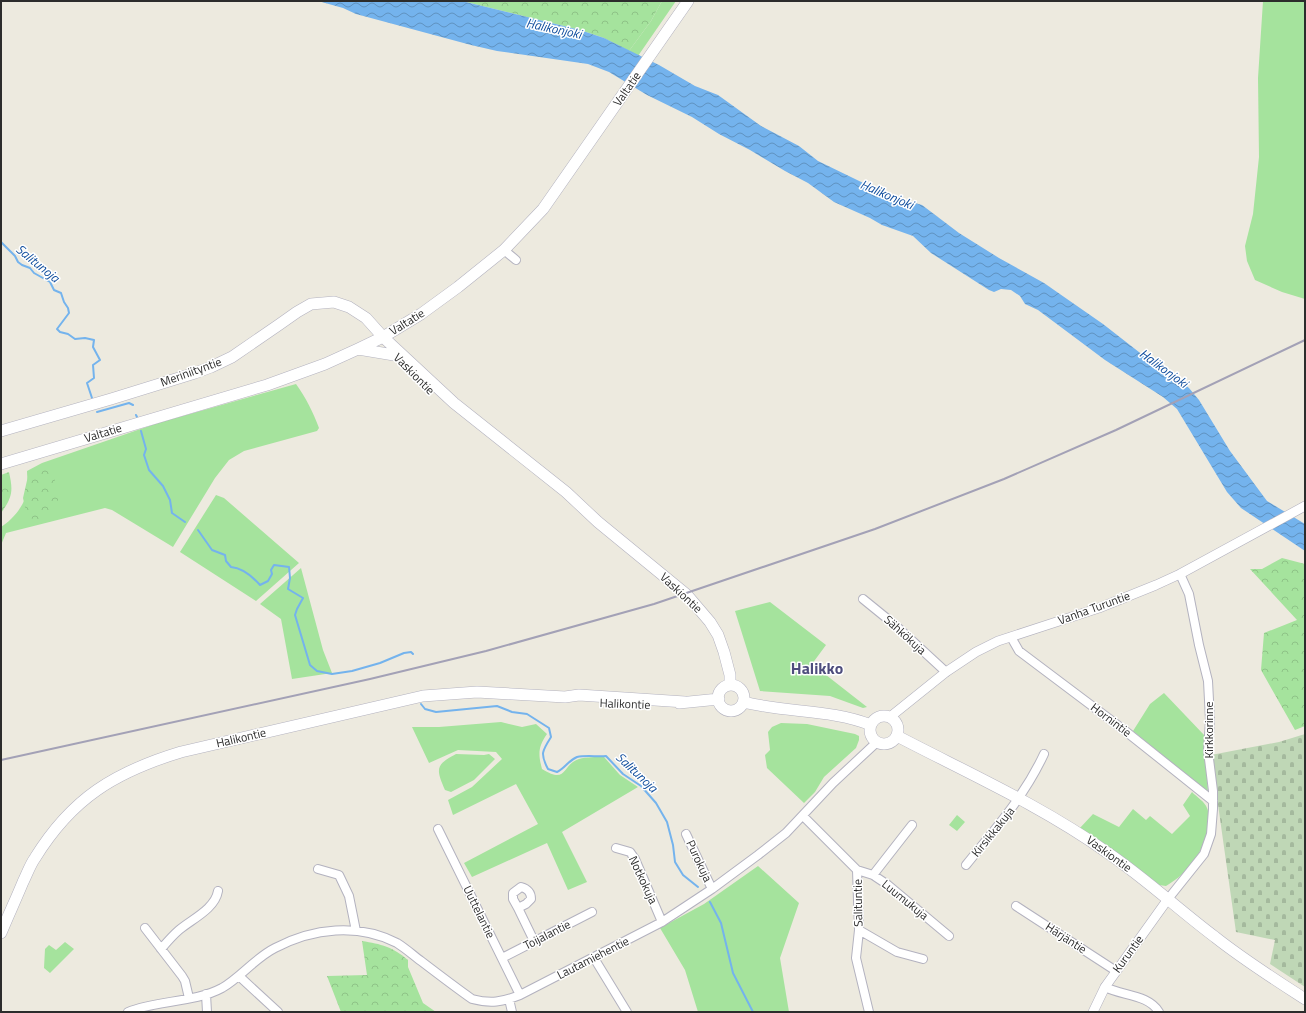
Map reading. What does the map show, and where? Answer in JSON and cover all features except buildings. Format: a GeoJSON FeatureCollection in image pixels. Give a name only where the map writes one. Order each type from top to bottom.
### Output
{"type":"FeatureCollection","features":[{"type":"Feature","properties":{"kind":"main road","name":"Valtatie"},"geometry":{"type":"LineString","coordinates":[[1,464],[267,385],[324,364],[358,349],[383,337],[421,314],[458,287],[504,250],[543,209],[688,1]]}},
{"type":"Feature","properties":{"kind":"main road","name":"Meriniityntie"},"geometry":{"type":"LineString","coordinates":[[1,431],[134,392],[211,367],[232,357],[311,304],[334,302],[349,307],[366,318],[383,337]]}},
{"type":"Feature","properties":{"kind":"main road","name":"Vaskiontie"},"geometry":{"type":"LineString","coordinates":[[383,337],[394,355],[449,408],[578,512],[598,522]]}},
{"type":"Feature","properties":{"kind":"main road","name":"Vaskiontie"},"geometry":{"type":"LineString","coordinates":[[383,337],[454,403],[566,492],[598,522],[687,595],[710,622],[724,652],[730,675],[730,685]]}},
{"type":"Feature","properties":{"kind":"main road"},"geometry":{"type":"LineString","coordinates":[[358,349],[394,355]]}},
{"type":"Feature","properties":{"kind":"main road"},"geometry":{"type":"LineString","coordinates":[[730,685],[734,685],[742,690],[744,698],[744,702],[738,708],[731,710],[723,707],[719,699],[720,691],[726,686],[730,685]]}},
{"type":"Feature","properties":{"kind":"main road","name":"Halikontie"},"geometry":{"type":"LineString","coordinates":[[1,933],[34,858],[62,820],[82,800],[114,778],[153,760],[181,752],[423,696],[477,692],[565,697],[578,702],[640,705],[661,705],[719,699]]}},
{"type":"Feature","properties":{"kind":"main road"},"geometry":{"type":"LineString","coordinates":[[744,702],[754,705],[818,713],[864,722],[871,725]]}},
{"type":"Feature","properties":{"kind":"main road"},"geometry":{"type":"LineString","coordinates":[[879,717],[890,717],[897,725],[897,736],[889,743],[885,744],[878,742],[872,735],[871,725],[879,717]]}},
{"type":"Feature","properties":{"kind":"main road","name":"Vaskiontie"},"geometry":{"type":"LineString","coordinates":[[897,736],[1020,798],[1063,822],[1109,853],[1252,965],[1305,999]]}},
{"type":"Feature","properties":{"kind":"street"},"geometry":{"type":"LineString","coordinates":[[504,250],[516,260]]}},
{"type":"Feature","properties":{"kind":"street","name":"Vanha Turuntie"},"geometry":{"type":"LineString","coordinates":[[890,717],[946,672],[976,652],[1011,637],[1099,608],[1156,585],[1180,574],[1305,506]]}},
{"type":"Feature","properties":{"kind":"street","name":"Kirkkorinne"},"geometry":{"type":"LineString","coordinates":[[1168,899],[1204,854],[1208,845],[1213,824],[1213,802],[1208,756],[1210,705],[1208,681],[1199,645],[1191,601],[1180,574]]}},
{"type":"Feature","properties":{"kind":"street","name":"Sähkökuja"},"geometry":{"type":"LineString","coordinates":[[864,599],[946,672]]}},
{"type":"Feature","properties":{"kind":"street","name":"Hornintie"},"geometry":{"type":"LineString","coordinates":[[1011,637],[1019,651],[1124,730],[1213,802]]}},
{"type":"Feature","properties":{"kind":"street","name":"Lautamiehentie"},"geometry":{"type":"LineString","coordinates":[[128,1012],[159,1003],[206,994],[221,988],[239,976],[255,961],[275,948],[301,937],[320,932],[337,930],[377,934],[398,944],[472,999],[487,1003],[509,999],[594,958],[662,922],[712,889],[786,832],[833,783],[878,742]]}},
{"type":"Feature","properties":{"kind":"street","name":"Kirsikkakuja"},"geometry":{"type":"LineString","coordinates":[[966,866],[1020,798],[1034,776],[1044,754]]}},
{"type":"Feature","properties":{"kind":"street","name":"Salituntie"},"geometry":{"type":"LineString","coordinates":[[803,816],[858,870],[859,930],[856,958],[869,1012]]}},
{"type":"Feature","properties":{"kind":"street"},"geometry":{"type":"LineString","coordinates":[[873,875],[912,825]]}},
{"type":"Feature","properties":{"kind":"street","name":"Uuttelantie"},"geometry":{"type":"LineString","coordinates":[[438,829],[520,995]]}},
{"type":"Feature","properties":{"kind":"street","name":"Purokuja"},"geometry":{"type":"LineString","coordinates":[[686,834],[712,889]]}},
{"type":"Feature","properties":{"kind":"street","name":"Notkokuja"},"geometry":{"type":"LineString","coordinates":[[616,848],[630,852],[635,859],[662,922]]}},
{"type":"Feature","properties":{"kind":"street"},"geometry":{"type":"LineString","coordinates":[[318,869],[338,875],[349,896],[356,931]]}},
{"type":"Feature","properties":{"kind":"street","name":"Luumukuja"},"geometry":{"type":"LineString","coordinates":[[858,870],[873,875],[888,885],[949,936]]}},
{"type":"Feature","properties":{"kind":"street"},"geometry":{"type":"LineString","coordinates":[[161,949],[177,932],[212,905],[218,891]]}},
{"type":"Feature","properties":{"kind":"street","name":"Kuruntie"},"geometry":{"type":"LineString","coordinates":[[1093,1012],[1105,987],[1168,899]]}},
{"type":"Feature","properties":{"kind":"street","name":"Härjäntie"},"geometry":{"type":"LineString","coordinates":[[1016,906],[1116,971]]}},
{"type":"Feature","properties":{"kind":"street"},"geometry":{"type":"LineString","coordinates":[[518,908],[534,941]]}},
{"type":"Feature","properties":{"kind":"street","name":"Toijalantie"},"geometry":{"type":"LineString","coordinates":[[502,958],[592,912]]}},
{"type":"Feature","properties":{"kind":"street"},"geometry":{"type":"LineString","coordinates":[[145,928],[186,981],[189,998]]}},
{"type":"Feature","properties":{"kind":"street"},"geometry":{"type":"LineString","coordinates":[[859,930],[896,952],[923,959]]}},
{"type":"Feature","properties":{"kind":"street"},"geometry":{"type":"LineString","coordinates":[[594,958],[627,1012]]}},
{"type":"Feature","properties":{"kind":"street"},"geometry":{"type":"LineString","coordinates":[[239,976],[278,1012]]}},
{"type":"Feature","properties":{"kind":"street"},"geometry":{"type":"LineString","coordinates":[[1105,987],[1112,991],[1147,1000],[1159,1012]]}},
{"type":"Feature","properties":{"kind":"street"},"geometry":{"type":"LineString","coordinates":[[206,994],[207,1012]]}},
{"type":"Feature","properties":{"kind":"street"},"geometry":{"type":"LineString","coordinates":[[509,999],[512,1012]]}},
{"type":"Feature","properties":{"kind":"green space"},"geometry":{"type":"Polygon","coordinates":[[[462,1],[662,1],[651,21],[629,51],[604,38],[580,30],[462,1]]]}},
{"type":"Feature","properties":{"kind":"green space"},"geometry":{"type":"Polygon","coordinates":[[[662,1],[676,1],[638,56],[629,51],[651,21],[662,1]]]}},
{"type":"Feature","properties":{"kind":"green space"},"geometry":{"type":"Polygon","coordinates":[[[1263,1],[1305,1],[1305,299],[1282,292],[1255,280],[1247,261],[1245,246],[1253,214],[1259,157],[1258,78],[1263,1]]]}},
{"type":"Feature","properties":{"kind":"green space"},"geometry":{"type":"Polygon","coordinates":[[[296,384],[314,416],[319,428],[317,431],[244,451],[229,460],[215,478],[173,547],[112,510],[105,508],[6,533],[1,545],[1,527],[6,524],[19,510],[27,493],[27,471],[42,463],[158,423],[296,384]]]}},
{"type":"Feature","properties":{"kind":"green space"},"geometry":{"type":"Polygon","coordinates":[[[43,466],[52,468],[58,493],[58,512],[46,518],[36,519],[27,517],[23,498],[28,476],[43,466]]]}},
{"type":"Feature","properties":{"kind":"green space"},"geometry":{"type":"Polygon","coordinates":[[[9,472],[11,493],[8,502],[1,513],[1,475],[9,472]]]}},
{"type":"Feature","properties":{"kind":"green space"},"geometry":{"type":"Polygon","coordinates":[[[216,495],[224,498],[299,563],[256,601],[180,552],[216,495]]]}},
{"type":"Feature","properties":{"kind":"green space"},"geometry":{"type":"Polygon","coordinates":[[[1282,558],[1305,564],[1305,726],[1295,730],[1261,670],[1264,633],[1297,620],[1250,569],[1262,569],[1282,558]]]}},
{"type":"Feature","properties":{"kind":"green space"},"geometry":{"type":"Polygon","coordinates":[[[301,568],[323,650],[332,673],[292,679],[281,619],[260,604],[301,568]]]}},
{"type":"Feature","properties":{"kind":"green space"},"geometry":{"type":"Polygon","coordinates":[[[770,602],[826,645],[812,664],[867,707],[863,708],[830,696],[760,691],[735,611],[770,602]]]}},
{"type":"Feature","properties":{"kind":"green space"},"geometry":{"type":"Polygon","coordinates":[[[1164,693],[1205,736],[1208,793],[1133,731],[1150,704],[1164,693]]]}},
{"type":"Feature","properties":{"kind":"green space"},"geometry":{"type":"Polygon","coordinates":[[[501,722],[522,727],[536,724],[547,734],[540,747],[539,755],[542,769],[550,773],[556,775],[560,774],[564,772],[569,765],[579,759],[588,757],[604,757],[620,775],[638,787],[562,832],[587,882],[568,890],[547,843],[472,877],[464,863],[538,824],[516,784],[453,815],[448,800],[472,787],[502,759],[496,752],[458,750],[429,763],[412,727],[439,727],[501,722]]]}},
{"type":"Feature","properties":{"kind":"green space"},"geometry":{"type":"Polygon","coordinates":[[[781,723],[807,724],[859,736],[856,748],[824,777],[815,792],[804,803],[767,768],[765,755],[770,750],[768,732],[772,727],[781,723]]]}},
{"type":"Feature","properties":{"kind":"green space"},"geometry":{"type":"Polygon","coordinates":[[[1305,734],[1305,987],[1270,964],[1275,940],[1236,932],[1211,755],[1279,742],[1305,734]]]}},
{"type":"Feature","properties":{"kind":"green space"},"geometry":{"type":"Polygon","coordinates":[[[456,754],[489,754],[495,759],[474,780],[451,792],[445,790],[440,777],[439,768],[444,761],[456,754]]]}},
{"type":"Feature","properties":{"kind":"green space"},"geometry":{"type":"Polygon","coordinates":[[[1192,792],[1203,802],[1208,810],[1205,840],[1196,859],[1182,874],[1166,886],[1159,885],[1079,829],[1093,814],[1119,827],[1133,809],[1146,820],[1150,816],[1172,834],[1190,816],[1183,805],[1192,792]]]}},
{"type":"Feature","properties":{"kind":"green space"},"geometry":{"type":"Polygon","coordinates":[[[957,815],[965,822],[957,831],[949,825],[957,815]]]}},
{"type":"Feature","properties":{"kind":"green space"},"geometry":{"type":"Polygon","coordinates":[[[758,866],[799,903],[780,958],[789,1012],[698,1012],[685,970],[660,928],[704,904],[758,866]]]}},
{"type":"Feature","properties":{"kind":"green space"},"geometry":{"type":"Polygon","coordinates":[[[362,941],[375,943],[386,947],[397,952],[408,960],[408,967],[423,1003],[436,1012],[341,1012],[327,976],[367,975],[362,941]]]}},
{"type":"Feature","properties":{"kind":"green space"},"geometry":{"type":"Polygon","coordinates":[[[65,942],[74,949],[50,973],[44,968],[45,949],[49,945],[56,950],[65,942]]]}},
{"type":"Feature","properties":{"kind":"water","name":"Halikonjoki"},"geometry":{"type":"Polygon","coordinates":[[[318,1],[462,1],[580,30],[604,38],[659,65],[695,86],[718,95],[761,126],[799,146],[818,161],[888,195],[922,205],[959,233],[999,258],[1044,283],[1103,324],[1153,363],[1175,376],[1189,388],[1199,400],[1230,451],[1267,501],[1305,524],[1305,551],[1241,508],[1227,492],[1177,409],[1163,397],[1105,360],[1038,310],[1025,304],[1020,296],[1011,290],[1001,289],[994,292],[989,290],[931,253],[913,236],[882,225],[834,202],[808,183],[719,134],[692,117],[647,95],[609,72],[588,64],[497,51],[471,45],[356,14],[343,8],[318,1]]]}},
{"type":"Feature","properties":{"kind":"waterway","name":"Salitunoja"},"geometry":{"type":"LineString","coordinates":[[1,242],[15,256],[18,262],[30,268],[34,273],[50,282],[54,290],[61,293],[69,313],[57,329],[75,339],[85,338],[94,340],[93,347],[100,360],[93,365],[94,378],[87,383],[92,398]]}},
{"type":"Feature","properties":{"kind":"waterway","name":"Salitunoja"},"geometry":{"type":"LineString","coordinates":[[97,412],[129,403],[133,405]]}},
{"type":"Feature","properties":{"kind":"waterway","name":"Salitunoja"},"geometry":{"type":"LineString","coordinates":[[136,415],[138,419]]}},
{"type":"Feature","properties":{"kind":"waterway","name":"Salitunoja"},"geometry":{"type":"LineString","coordinates":[[141,431],[146,449],[144,455],[149,470],[163,486],[170,500],[172,513],[185,522]]}},
{"type":"Feature","properties":{"kind":"waterway","name":"Salitunoja"},"geometry":{"type":"LineString","coordinates":[[198,530],[212,550],[225,555],[226,561],[231,567],[247,573],[260,585],[268,581],[272,574],[271,570],[274,565],[289,567],[290,578],[288,589],[303,598],[295,615],[310,665],[317,671],[332,674],[352,671],[380,663],[404,653],[411,652],[413,654]]}},
{"type":"Feature","properties":{"kind":"waterway","name":"Salitunoja"},"geometry":{"type":"LineString","coordinates":[[421,704],[425,709],[436,712],[497,706],[512,712],[527,714],[549,728],[551,737],[544,749],[543,756],[548,769],[557,772],[577,757],[606,756],[623,774],[641,786],[656,803],[667,822],[673,845],[675,862],[683,875],[698,887]]}},
{"type":"Feature","properties":{"kind":"waterway","name":"Salitunoja"},"geometry":{"type":"LineString","coordinates":[[710,902],[721,923],[733,973],[753,1012]]}},
{"type":"Feature","properties":{"kind":"railway"},"geometry":{"type":"LineString","coordinates":[[1,760],[370,679],[486,651],[654,604],[875,529],[1004,479],[1116,430],[1305,340]]}},
{"type":"Feature","properties":{"kind":"district","name":"Halikko"},"geometry":{"type":"Point","coordinates":[817,668]}}]}
